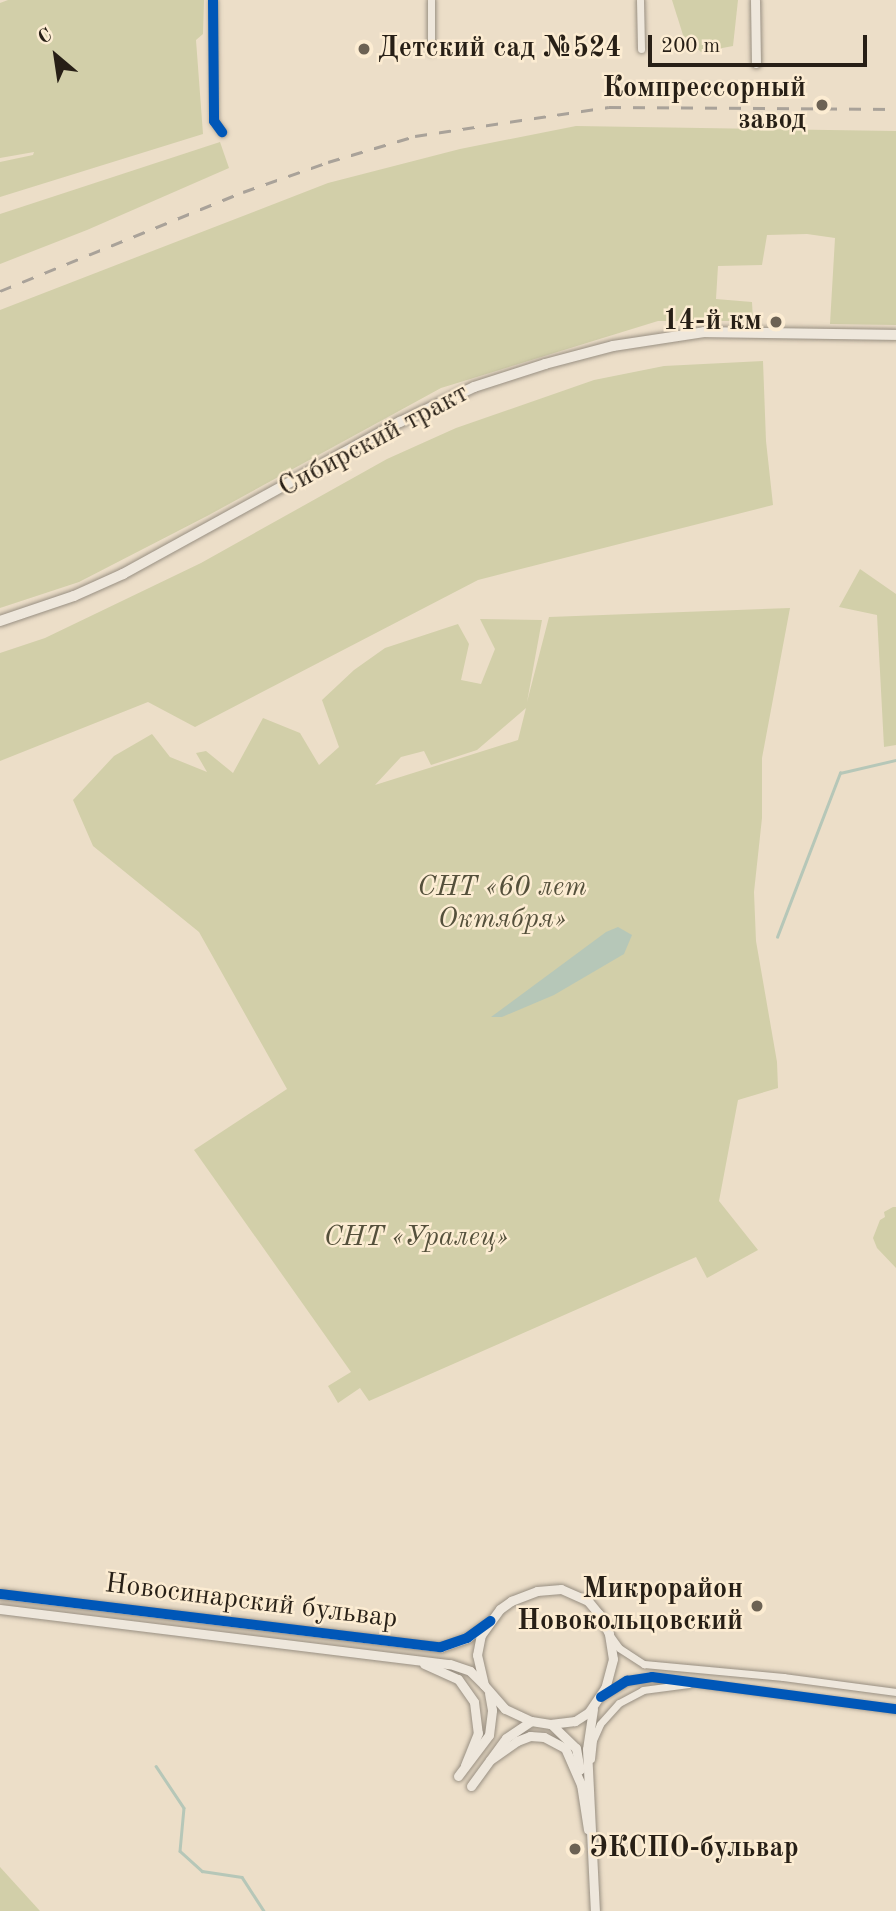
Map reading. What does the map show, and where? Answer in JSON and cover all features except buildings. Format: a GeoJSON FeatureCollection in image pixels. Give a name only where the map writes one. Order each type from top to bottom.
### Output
{"type":"FeatureCollection","features":[{"type":"Feature","properties":{"kind":"main road","name":"Сибирский тракт"},"geometry":{"type":"LineString","coordinates":[[0,621],[74,596],[123,574],[400,422],[474,387],[533,368],[613,346],[704,332],[896,335]]}},
{"type":"Feature","properties":{"kind":"street"},"geometry":{"type":"LineString","coordinates":[[213,0],[214,121],[222,132]]}},
{"type":"Feature","properties":{"kind":"street"},"geometry":{"type":"LineString","coordinates":[[431,0],[431,51]]}},
{"type":"Feature","properties":{"kind":"street"},"geometry":{"type":"LineString","coordinates":[[640,0],[641,50]]}},
{"type":"Feature","properties":{"kind":"street"},"geometry":{"type":"LineString","coordinates":[[755,0],[756,63]]}},
{"type":"Feature","properties":{"kind":"street"},"geometry":{"type":"LineString","coordinates":[[458,1776],[489,1735],[492,1710],[478,1664],[478,1645],[490,1621],[511,1601],[537,1591],[561,1589],[588,1601],[619,1648],[644,1664],[779,1676],[896,1692]]}},
{"type":"Feature","properties":{"kind":"street","name":"Новосинарский бульвар"},"geometry":{"type":"LineString","coordinates":[[0,1594],[441,1647],[467,1638],[490,1621]]}},
{"type":"Feature","properties":{"kind":"street","name":"Новосинарский бульвар"},"geometry":{"type":"LineString","coordinates":[[0,1609],[459,1666],[473,1674],[486,1688]]}},
{"type":"Feature","properties":{"kind":"street"},"geometry":{"type":"LineString","coordinates":[[486,1688],[505,1709],[531,1721],[550,1724],[575,1721],[593,1707],[601,1696],[611,1669],[608,1634]]}},
{"type":"Feature","properties":{"kind":"street"},"geometry":{"type":"LineString","coordinates":[[413,1659],[457,1679],[471,1695],[477,1710],[478,1733],[465,1766]]}},
{"type":"Feature","properties":{"kind":"street"},"geometry":{"type":"LineString","coordinates":[[601,1696],[617,1686],[640,1678],[704,1683],[896,1709]]}},
{"type":"Feature","properties":{"kind":"street"},"geometry":{"type":"LineString","coordinates":[[590,1770],[596,1732],[619,1703],[635,1693],[655,1688],[704,1683]]}},
{"type":"Feature","properties":{"kind":"street"},"geometry":{"type":"LineString","coordinates":[[593,1707],[588,1734],[595,1911]]}},
{"type":"Feature","properties":{"kind":"street"},"geometry":{"type":"LineString","coordinates":[[471,1786],[506,1738],[531,1721]]}},
{"type":"Feature","properties":{"kind":"street"},"geometry":{"type":"LineString","coordinates":[[550,1724],[576,1748],[590,1835]]}},
{"type":"Feature","properties":{"kind":"street"},"geometry":{"type":"LineString","coordinates":[[490,1760],[517,1741],[530,1736],[544,1737],[565,1748],[582,1787]]}},
{"type":"Feature","properties":{"kind":"green space"},"geometry":{"type":"Polygon","coordinates":[[[8,0],[204,0],[203,34],[196,40],[203,134],[0,197],[0,162],[33,155],[34,152],[0,158],[0,3],[8,0]]]}},
{"type":"Feature","properties":{"kind":"green space"},"geometry":{"type":"Polygon","coordinates":[[[672,0],[738,0],[733,46],[701,52],[683,35],[672,0]]]}},
{"type":"Feature","properties":{"kind":"green space"},"geometry":{"type":"Polygon","coordinates":[[[576,126],[896,131],[896,325],[830,324],[835,238],[807,234],[767,235],[762,265],[718,266],[716,299],[752,302],[753,321],[658,321],[441,388],[209,515],[79,582],[0,608],[0,310],[328,183],[460,149],[576,126]]]}},
{"type":"Feature","properties":{"kind":"green space"},"geometry":{"type":"Polygon","coordinates":[[[220,142],[229,168],[87,230],[0,264],[0,214],[220,142]]]}},
{"type":"Feature","properties":{"kind":"green space"},"geometry":{"type":"Polygon","coordinates":[[[763,361],[766,441],[773,505],[478,580],[195,727],[148,702],[0,761],[0,653],[45,638],[201,563],[387,459],[456,428],[594,380],[664,366],[763,361]]]}},
{"type":"Feature","properties":{"kind":"green space"},"geometry":{"type":"Polygon","coordinates":[[[860,569],[896,594],[896,745],[884,747],[877,615],[839,607],[860,569]]]}},
{"type":"Feature","properties":{"kind":"green space"},"geometry":{"type":"Polygon","coordinates":[[[790,608],[762,758],[762,818],[754,892],[756,941],[777,1062],[778,1088],[738,1100],[719,1201],[758,1250],[707,1278],[696,1257],[369,1401],[360,1388],[338,1403],[328,1386],[351,1372],[194,1150],[287,1089],[199,932],[93,846],[73,800],[114,756],[152,734],[170,757],[207,772],[196,753],[206,751],[233,773],[263,718],[300,733],[319,765],[339,747],[322,700],[354,670],[385,648],[458,624],[469,644],[461,680],[481,684],[495,649],[480,619],[542,620],[527,702],[549,617],[790,608]],[[526,708],[477,750],[431,765],[424,751],[401,757],[375,785],[518,740],[526,708]]]}},
{"type":"Feature","properties":{"kind":"green space"},"geometry":{"type":"Polygon","coordinates":[[[896,1207],[896,1268],[877,1248],[873,1238],[880,1220],[885,1217],[884,1212],[896,1207]]]}},
{"type":"Feature","properties":{"kind":"green space"},"geometry":{"type":"Polygon","coordinates":[[[0,1867],[40,1911],[0,1911],[0,1867]]]}},
{"type":"Feature","properties":{"kind":"shaded area"},"geometry":{"type":"Polygon","coordinates":[[[618,927],[632,935],[624,954],[554,995],[502,1017],[491,1017],[606,932],[618,927]]]}},
{"type":"Feature","properties":{"kind":"waterway"},"geometry":{"type":"LineString","coordinates":[[777,937],[840,773],[896,760]]}},
{"type":"Feature","properties":{"kind":"waterway"},"geometry":{"type":"LineString","coordinates":[[156,1766],[184,1808],[180,1851],[202,1871],[242,1877],[264,1911]]}},
{"type":"Feature","properties":{"kind":"railway"},"geometry":{"type":"LineString","coordinates":[[0,291],[243,192],[328,162],[415,136],[609,107],[896,109]]}},
{"type":"Feature","properties":{"kind":"cycle path"},"geometry":{"type":"LineString","coordinates":[[213,0],[214,121],[222,132]]}},
{"type":"Feature","properties":{"kind":"cycle path"},"geometry":{"type":"LineString","coordinates":[[0,1594],[441,1647],[467,1638],[490,1621]]}},
{"type":"Feature","properties":{"kind":"cycle path"},"geometry":{"type":"LineString","coordinates":[[601,1697],[627,1681],[652,1677],[896,1709]]}},
{"type":"Feature","properties":{"kind":"place","name":"Детский сад №524"},"geometry":{"type":"Point","coordinates":[364,49]}},
{"type":"Feature","properties":{"kind":"place","name":"Компрессорный завод"},"geometry":{"type":"Point","coordinates":[822,105]}},
{"type":"Feature","properties":{"kind":"place","name":"14-й км"},"geometry":{"type":"Point","coordinates":[776,322]}},
{"type":"Feature","properties":{"kind":"place","name":"Микрорайон Новокольцовский"},"geometry":{"type":"Point","coordinates":[757,1606]}},
{"type":"Feature","properties":{"kind":"place","name":"ЭКСПО-бульвар"},"geometry":{"type":"Point","coordinates":[575,1849]}},
{"type":"Feature","properties":{"kind":"park label","name":"СНТ «60 лет Октября»"},"geometry":{"type":"Point","coordinates":[502,904]}},
{"type":"Feature","properties":{"kind":"park label","name":"СНТ «Уралец»"},"geometry":{"type":"Point","coordinates":[416,1238]}}]}
